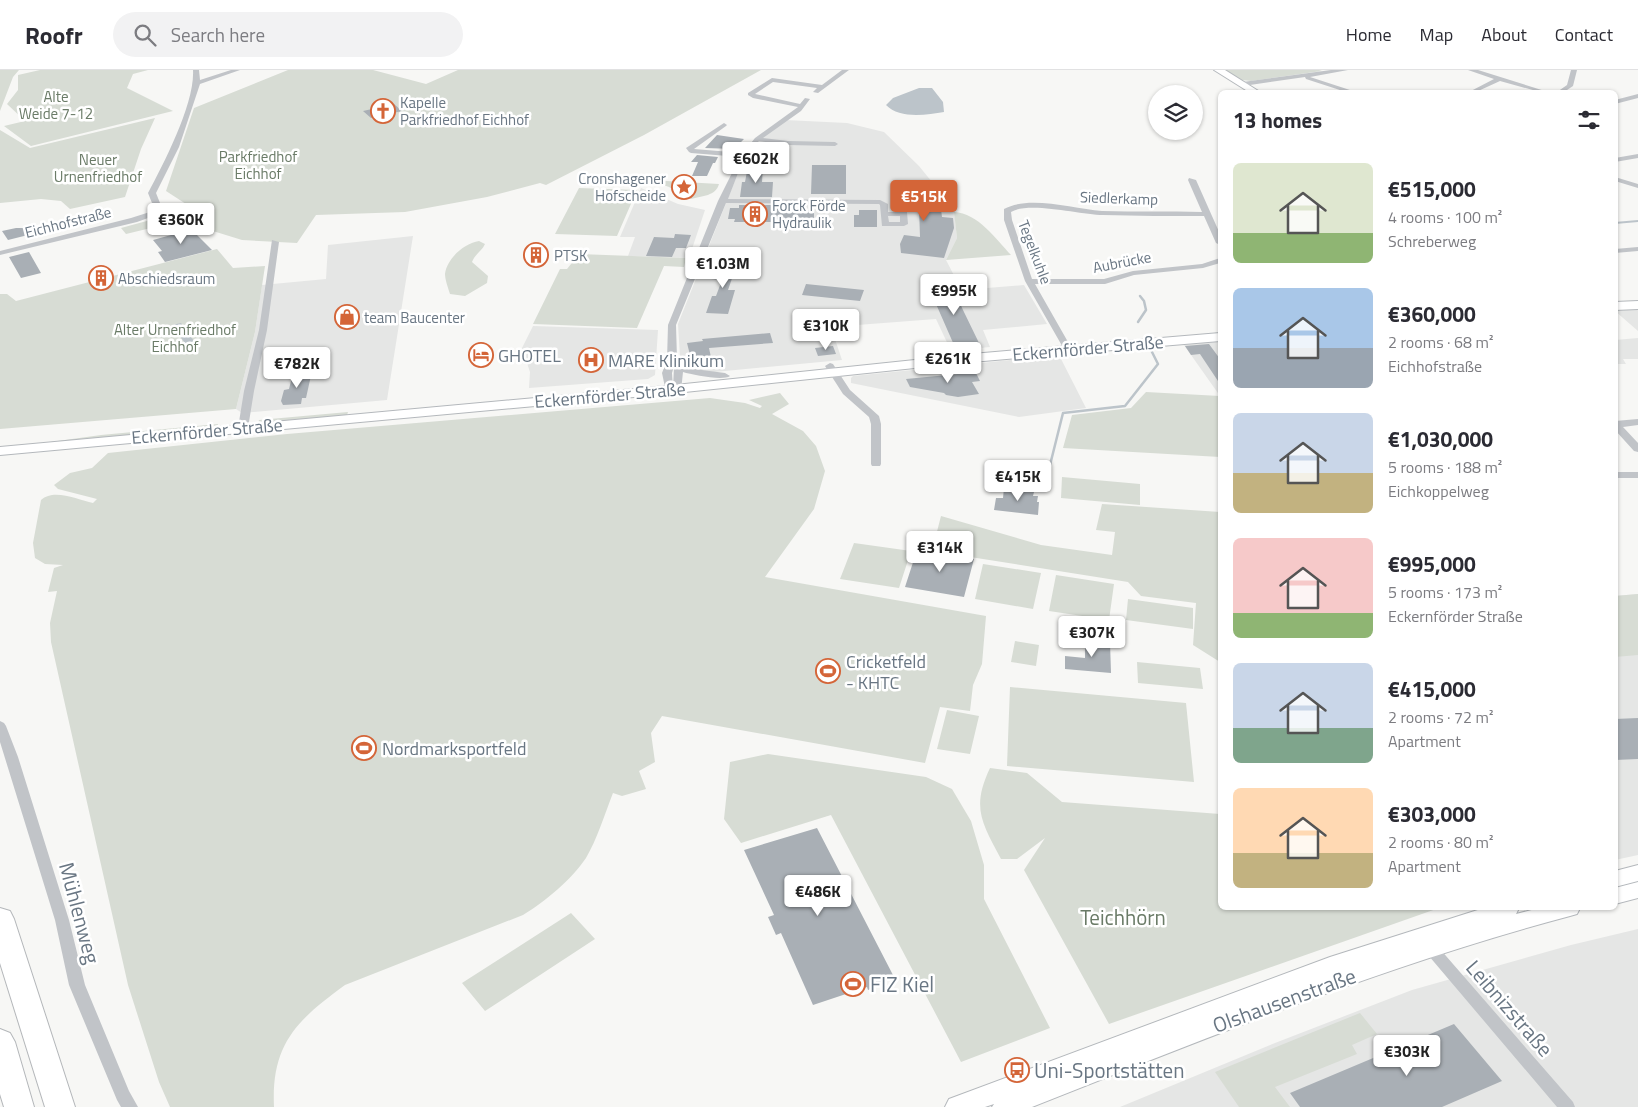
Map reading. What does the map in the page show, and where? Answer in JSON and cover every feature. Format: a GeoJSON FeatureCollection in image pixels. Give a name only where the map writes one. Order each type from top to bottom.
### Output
{"type":"FeatureCollection","features":[{"type":"Feature","properties":{"kind":"highway"},"geometry":{"type":"LineString","coordinates":[[0,919],[60,1107]]}},
{"type":"Feature","properties":{"kind":"highway"},"geometry":{"type":"LineString","coordinates":[[0,1042],[19,1107]]}},
{"type":"Feature","properties":{"kind":"main road"},"geometry":{"type":"LineString","coordinates":[[1219,70],[1252,90]]}},
{"type":"Feature","properties":{"kind":"main road"},"geometry":{"type":"LineString","coordinates":[[1618,300],[1638,299]]}},
{"type":"Feature","properties":{"kind":"main road"},"geometry":{"type":"LineString","coordinates":[[1618,306],[1638,305]]}},
{"type":"Feature","properties":{"kind":"main road","name":"Eckernförder Straße"},"geometry":{"type":"LineString","coordinates":[[0,442],[244,423],[673,385],[1218,331]]}},
{"type":"Feature","properties":{"kind":"main road","name":"Eckernförder Straße"},"geometry":{"type":"LineString","coordinates":[[1067,347],[1218,336]]}},
{"type":"Feature","properties":{"kind":"main road","name":"Eckernförder Straße"},"geometry":{"type":"LineString","coordinates":[[673,385],[725,376],[832,369]]}},
{"type":"Feature","properties":{"kind":"main road","name":"Eckernförder Straße"},"geometry":{"type":"LineString","coordinates":[[0,451],[244,423]]}},
{"type":"Feature","properties":{"kind":"main road"},"geometry":{"type":"LineString","coordinates":[[1618,895],[1638,890]]}},
{"type":"Feature","properties":{"kind":"main road","name":"Olshausenstraße"},"geometry":{"type":"LineString","coordinates":[[1004,1107],[1504,910]]}},
{"type":"Feature","properties":{"kind":"main road","name":"Olshausenstraße"},"geometry":{"type":"LineString","coordinates":[[957,1107],[1338,963],[1562,910]]}},
{"type":"Feature","properties":{"kind":"street"},"geometry":{"type":"LineString","coordinates":[[196,70],[196,85],[237,70]]}},
{"type":"Feature","properties":{"kind":"street"},"geometry":{"type":"LineString","coordinates":[[673,385],[676,363],[672,325],[722,201],[744,155],[757,139],[846,70]]}},
{"type":"Feature","properties":{"kind":"street"},"geometry":{"type":"LineString","coordinates":[[1242,84],[1345,70]]}},
{"type":"Feature","properties":{"kind":"street"},"geometry":{"type":"LineString","coordinates":[[1471,70],[1538,90]]}},
{"type":"Feature","properties":{"kind":"street"},"geometry":{"type":"LineString","coordinates":[[1563,90],[1570,86],[1574,70]]}},
{"type":"Feature","properties":{"kind":"street"},"geometry":{"type":"LineString","coordinates":[[1303,76],[1345,90]]}},
{"type":"Feature","properties":{"kind":"street"},"geometry":{"type":"LineString","coordinates":[[1476,90],[1499,79]]}},
{"type":"Feature","properties":{"kind":"street"},"geometry":{"type":"LineString","coordinates":[[800,106],[754,98],[750,94],[772,80],[823,87]]}},
{"type":"Feature","properties":{"kind":"street","name":"Eichhofstraße"},"geometry":{"type":"LineString","coordinates":[[0,253],[148,216],[158,210],[152,193],[175,147],[196,85]]}},
{"type":"Feature","properties":{"kind":"street"},"geometry":{"type":"LineString","coordinates":[[1618,101],[1638,96]]}},
{"type":"Feature","properties":{"kind":"street"},"geometry":{"type":"LineString","coordinates":[[724,125],[690,148],[691,151],[744,155]]}},
{"type":"Feature","properties":{"kind":"street"},"geometry":{"type":"LineString","coordinates":[[757,139],[788,143],[835,144]]}},
{"type":"Feature","properties":{"kind":"street"},"geometry":{"type":"LineString","coordinates":[[1618,159],[1638,156]]}},
{"type":"Feature","properties":{"kind":"street"},"geometry":{"type":"LineString","coordinates":[[1618,179],[1638,186]]}},
{"type":"Feature","properties":{"kind":"street"},"geometry":{"type":"LineString","coordinates":[[1192,180],[1218,239]]}},
{"type":"Feature","properties":{"kind":"street"},"geometry":{"type":"LineString","coordinates":[[722,201],[880,202],[884,204],[885,214]]}},
{"type":"Feature","properties":{"kind":"street","name":"Siedlerkamp"},"geometry":{"type":"LineString","coordinates":[[1031,205],[1102,213],[1206,214]]}},
{"type":"Feature","properties":{"kind":"street","name":"Tegelkuhle"},"geometry":{"type":"LineString","coordinates":[[1031,205],[1010,209],[1007,211],[1007,215],[1029,281],[1067,347]]}},
{"type":"Feature","properties":{"kind":"street"},"geometry":{"type":"LineString","coordinates":[[244,423],[249,391],[263,330],[275,242]]}},
{"type":"Feature","properties":{"kind":"street"},"geometry":{"type":"LineString","coordinates":[[1618,251],[1638,249]]}},
{"type":"Feature","properties":{"kind":"street","name":"Aubrücke"},"geometry":{"type":"LineString","coordinates":[[1029,281],[1105,282],[1151,269],[1203,266],[1218,261]]}},
{"type":"Feature","properties":{"kind":"street"},"geometry":{"type":"LineString","coordinates":[[676,363],[695,374],[725,376]]}},
{"type":"Feature","properties":{"kind":"street"},"geometry":{"type":"LineString","coordinates":[[832,369],[848,395],[874,416],[876,464]]}},
{"type":"Feature","properties":{"kind":"street"},"geometry":{"type":"LineString","coordinates":[[1618,424],[1638,422]]}},
{"type":"Feature","properties":{"kind":"street"},"geometry":{"type":"LineString","coordinates":[[1618,426],[1638,449]]}},
{"type":"Feature","properties":{"kind":"street"},"geometry":{"type":"LineString","coordinates":[[1618,476],[1638,475]]}},
{"type":"Feature","properties":{"kind":"street","name":"Mühlenweg"},"geometry":{"type":"LineString","coordinates":[[0,726],[12,757],[62,920],[77,985],[122,1095],[130,1107]]}},
{"type":"Feature","properties":{"kind":"street"},"geometry":{"type":"LineString","coordinates":[[1618,878],[1638,873]]}},
{"type":"Feature","properties":{"kind":"street","name":"Leibnizstraße"},"geometry":{"type":"LineString","coordinates":[[1425,942],[1567,1107]]}},
{"type":"Feature","properties":{"kind":"shaded area"},"geometry":{"type":"Polygon","coordinates":[[[919,88],[932,88],[943,102],[944,112],[913,115],[898,112],[886,105],[893,98],[919,88]]]}},
{"type":"Feature","properties":{"kind":"shaded area"},"geometry":{"type":"Polygon","coordinates":[[[785,120],[847,123],[884,132],[919,166],[954,209],[957,238],[946,260],[959,285],[966,284],[971,293],[987,288],[1024,285],[1047,324],[983,330],[990,347],[951,351],[936,319],[831,327],[842,360],[704,373],[689,368],[680,357],[678,324],[736,178],[748,154],[761,139],[785,120]]]}},
{"type":"Feature","properties":{"kind":"shaded area"},"geometry":{"type":"Polygon","coordinates":[[[641,188],[678,204],[705,210],[689,258],[628,256],[635,237],[620,237],[641,188]]]}},
{"type":"Feature","properties":{"kind":"shaded area"},"geometry":{"type":"Polygon","coordinates":[[[413,236],[387,400],[242,413],[236,409],[255,332],[262,285],[326,279],[328,245],[413,236]]]}},
{"type":"Feature","properties":{"kind":"shaded area"},"geometry":{"type":"Polygon","coordinates":[[[1638,308],[1638,331],[1618,314],[1618,310],[1638,308]]]}},
{"type":"Feature","properties":{"kind":"shaded area"},"geometry":{"type":"Polygon","coordinates":[[[181,323],[196,344],[187,346],[172,325],[181,323]]]}},
{"type":"Feature","properties":{"kind":"shaded area","name":"MARE Klinikum"},"geometry":{"type":"Polygon","coordinates":[[[533,326],[658,330],[655,375],[648,379],[529,388],[530,372],[522,348],[533,326]]]}},
{"type":"Feature","properties":{"kind":"shaded area"},"geometry":{"type":"Polygon","coordinates":[[[1638,338],[1638,359],[1623,359],[1626,364],[1618,364],[1618,340],[1638,338]]]}},
{"type":"Feature","properties":{"kind":"shaded area"},"geometry":{"type":"Polygon","coordinates":[[[1218,341],[1218,393],[1184,345],[1218,341]]]}},
{"type":"Feature","properties":{"kind":"shaded area"},"geometry":{"type":"Polygon","coordinates":[[[1059,355],[1086,408],[1019,417],[851,383],[853,376],[1059,355]]]}},
{"type":"Feature","properties":{"kind":"shaded area"},"geometry":{"type":"Polygon","coordinates":[[[1638,594],[1638,855],[1618,859],[1618,596],[1638,594]]]}},
{"type":"Feature","properties":{"kind":"shaded area"},"geometry":{"type":"Polygon","coordinates":[[[1638,929],[1638,1107],[1120,1107],[1275,1043],[1412,990],[1571,945],[1638,929]]]}},
{"type":"Feature","properties":{"kind":"green space"},"geometry":{"type":"Polygon","coordinates":[[[0,70],[19,70],[13,77],[0,111],[0,70]]]}},
{"type":"Feature","properties":{"kind":"green space","name":"Alte Weide 7-12"},"geometry":{"type":"Polygon","coordinates":[[[40,70],[148,70],[133,74],[127,88],[173,111],[31,146],[4,126],[25,121],[7,104],[18,90],[18,75],[40,70]]]}},
{"type":"Feature","properties":{"kind":"green space","name":"Parkfriedhof Eichhof"},"geometry":{"type":"Polygon","coordinates":[[[288,70],[373,70],[426,84],[458,70],[761,70],[644,135],[546,185],[540,183],[487,197],[405,212],[316,215],[297,243],[242,240],[200,227],[186,204],[166,191],[194,108],[288,70]]]}},
{"type":"Feature","properties":{"kind":"green space"},"geometry":{"type":"Polygon","coordinates":[[[1224,70],[1322,71],[1251,81],[1242,80],[1224,70]]]}},
{"type":"Feature","properties":{"kind":"green space","name":"Neuer Urnenfriedhof"},"geometry":{"type":"Polygon","coordinates":[[[155,118],[141,149],[125,197],[70,209],[61,201],[41,199],[0,203],[0,130],[30,148],[155,118]]]}},
{"type":"Feature","properties":{"kind":"green space"},"geometry":{"type":"Polygon","coordinates":[[[649,180],[719,184],[712,193],[691,199],[669,187],[649,180]]]}},
{"type":"Feature","properties":{"kind":"green space"},"geometry":{"type":"Polygon","coordinates":[[[579,188],[637,190],[617,236],[555,234],[579,188]]]}},
{"type":"Feature","properties":{"kind":"green space"},"geometry":{"type":"Polygon","coordinates":[[[954,212],[963,213],[979,222],[1011,255],[946,260],[957,238],[954,212]]]}},
{"type":"Feature","properties":{"kind":"green space"},"geometry":{"type":"Polygon","coordinates":[[[154,219],[159,226],[126,234],[121,228],[154,219]]]}},
{"type":"Feature","properties":{"kind":"green space"},"geometry":{"type":"Polygon","coordinates":[[[479,241],[485,244],[472,262],[488,276],[487,283],[465,296],[450,294],[445,274],[449,262],[463,248],[479,241]]]}},
{"type":"Feature","properties":{"kind":"green space","name":"Alter Urnenfriedhof Eichhof"},"geometry":{"type":"Polygon","coordinates":[[[217,249],[233,268],[265,266],[255,332],[236,409],[0,429],[0,294],[7,294],[16,301],[217,249]]]}},
{"type":"Feature","properties":{"kind":"green space"},"geometry":{"type":"Polygon","coordinates":[[[579,254],[686,258],[684,267],[664,266],[637,328],[533,324],[560,269],[567,269],[579,254]]]}},
{"type":"Feature","properties":{"kind":"green space"},"geometry":{"type":"Polygon","coordinates":[[[1146,392],[1218,396],[1218,457],[1063,448],[1072,415],[1131,408],[1146,392]]]}},
{"type":"Feature","properties":{"kind":"green space","name":"Nordmarksportfeld"},"geometry":{"type":"Polygon","coordinates":[[[780,393],[789,404],[772,414],[803,431],[816,446],[825,471],[814,509],[765,577],[986,616],[982,664],[973,685],[970,711],[940,707],[925,763],[662,716],[651,733],[655,762],[639,771],[646,789],[622,796],[613,793],[586,858],[566,882],[549,897],[523,915],[345,985],[313,1010],[290,1036],[282,1050],[277,1066],[274,1085],[274,1107],[170,1107],[159,1082],[128,985],[51,642],[50,623],[57,591],[48,592],[54,568],[63,565],[45,564],[35,558],[33,543],[41,500],[52,495],[59,495],[93,503],[97,499],[58,489],[54,485],[70,473],[92,468],[108,453],[287,434],[710,398],[745,403],[760,408],[762,406],[749,400],[780,393]]]}},
{"type":"Feature","properties":{"kind":"green space"},"geometry":{"type":"Polygon","coordinates":[[[348,412],[347,415],[258,423],[259,420],[348,412]]]}},
{"type":"Feature","properties":{"kind":"green space"},"geometry":{"type":"Polygon","coordinates":[[[218,424],[217,427],[36,444],[101,435],[218,424]]]}},
{"type":"Feature","properties":{"kind":"green space"},"geometry":{"type":"Polygon","coordinates":[[[1062,477],[1140,484],[1140,505],[1061,498],[1062,477]]]}},
{"type":"Feature","properties":{"kind":"green space"},"geometry":{"type":"Polygon","coordinates":[[[1102,504],[1218,512],[1218,661],[1193,645],[1196,603],[1141,596],[1128,582],[932,551],[941,516],[1041,545],[1112,555],[1115,532],[1096,530],[1102,504]]]}},
{"type":"Feature","properties":{"kind":"green space"},"geometry":{"type":"Polygon","coordinates":[[[854,543],[911,551],[899,588],[840,579],[854,543]]]}},
{"type":"Feature","properties":{"kind":"green space"},"geometry":{"type":"Polygon","coordinates":[[[983,564],[1041,573],[1033,609],[975,599],[983,564]]]}},
{"type":"Feature","properties":{"kind":"green space"},"geometry":{"type":"Polygon","coordinates":[[[1056,575],[1114,584],[1109,620],[1049,611],[1056,575]]]}},
{"type":"Feature","properties":{"kind":"green space"},"geometry":{"type":"Polygon","coordinates":[[[1638,594],[1638,655],[1618,657],[1618,596],[1638,594]]]}},
{"type":"Feature","properties":{"kind":"green space"},"geometry":{"type":"Polygon","coordinates":[[[1128,599],[1193,608],[1193,629],[1126,620],[1128,599]]]}},
{"type":"Feature","properties":{"kind":"green space"},"geometry":{"type":"Polygon","coordinates":[[[1015,641],[1039,645],[1036,666],[1011,662],[1015,641]]]}},
{"type":"Feature","properties":{"kind":"green space"},"geometry":{"type":"Polygon","coordinates":[[[1137,662],[1200,668],[1203,689],[1138,683],[1137,662]]]}},
{"type":"Feature","properties":{"kind":"green space"},"geometry":{"type":"Polygon","coordinates":[[[1010,687],[1186,703],[1194,782],[1007,766],[1010,687]]]}},
{"type":"Feature","properties":{"kind":"green space"},"geometry":{"type":"Polygon","coordinates":[[[947,710],[979,716],[970,754],[937,749],[947,710]]]}},
{"type":"Feature","properties":{"kind":"green space"},"geometry":{"type":"Polygon","coordinates":[[[768,754],[926,777],[952,789],[971,821],[984,865],[984,899],[1050,1028],[961,1062],[831,815],[741,843],[724,819],[730,762],[768,754]]]}},
{"type":"Feature","properties":{"kind":"green space","name":"Teichhörn"},"geometry":{"type":"Polygon","coordinates":[[[990,768],[1027,773],[1062,802],[1218,814],[1218,910],[1433,910],[1109,1024],[1024,870],[1045,838],[1017,859],[1001,859],[981,815],[981,794],[990,768]]]}},
{"type":"Feature","properties":{"kind":"green space"},"geometry":{"type":"Polygon","coordinates":[[[571,913],[595,939],[485,1011],[462,983],[571,913]]]}},
{"type":"Feature","properties":{"kind":"green space"},"geometry":{"type":"Polygon","coordinates":[[[1360,1013],[1377,1034],[1352,1045],[1357,1054],[1275,1087],[1290,1107],[1239,1107],[1215,1072],[1360,1013]]]}},
{"type":"Feature","properties":{"kind":"building","name":"Kapelle Parkfriedhof Eichhof"},"geometry":{"type":"Polygon","coordinates":[[[394,104],[402,111],[371,118],[363,111],[394,104]]]}},
{"type":"Feature","properties":{"kind":"building"},"geometry":{"type":"Polygon","coordinates":[[[717,135],[744,139],[734,149],[705,148],[717,135]]]}},
{"type":"Feature","properties":{"kind":"building"},"geometry":{"type":"Polygon","coordinates":[[[697,155],[718,157],[707,176],[692,176],[698,162],[691,162],[697,155]]]}},
{"type":"Feature","properties":{"kind":"building"},"geometry":{"type":"Polygon","coordinates":[[[812,165],[846,165],[846,194],[811,194],[812,165]]]}},
{"type":"Feature","properties":{"kind":"building"},"geometry":{"type":"Polygon","coordinates":[[[748,166],[763,166],[762,182],[773,182],[772,197],[740,197],[742,182],[745,182],[748,166]]]}},
{"type":"Feature","properties":{"kind":"building"},"geometry":{"type":"Polygon","coordinates":[[[895,180],[924,181],[926,202],[940,202],[942,217],[953,218],[954,228],[944,258],[901,253],[900,244],[904,235],[920,237],[919,208],[897,208],[895,180]]]}},
{"type":"Feature","properties":{"kind":"building","name":"Forck Förde Hydraulik"},"geometry":{"type":"Polygon","coordinates":[[[739,205],[771,205],[782,207],[781,212],[806,213],[806,210],[814,210],[814,222],[734,222],[735,219],[728,219],[730,208],[739,208],[739,205]]]}},
{"type":"Feature","properties":{"kind":"building"},"geometry":{"type":"Polygon","coordinates":[[[859,210],[877,210],[877,227],[854,227],[854,215],[859,215],[859,210]]]}},
{"type":"Feature","properties":{"kind":"building"},"geometry":{"type":"Polygon","coordinates":[[[189,227],[212,250],[165,262],[158,252],[162,251],[153,240],[182,232],[180,229],[189,227]]]}},
{"type":"Feature","properties":{"kind":"building"},"geometry":{"type":"Polygon","coordinates":[[[16,228],[39,228],[40,232],[8,240],[2,231],[16,228]]]}},
{"type":"Feature","properties":{"kind":"building"},"geometry":{"type":"Polygon","coordinates":[[[675,234],[691,235],[686,248],[676,248],[672,257],[646,256],[654,237],[674,238],[675,234]]]}},
{"type":"Feature","properties":{"kind":"building"},"geometry":{"type":"Polygon","coordinates":[[[29,252],[41,273],[21,278],[9,257],[29,252]]]}},
{"type":"Feature","properties":{"kind":"building"},"geometry":{"type":"Polygon","coordinates":[[[718,263],[737,264],[728,290],[735,290],[728,314],[706,313],[712,296],[716,296],[722,280],[711,279],[718,263]]]}},
{"type":"Feature","properties":{"kind":"building"},"geometry":{"type":"Polygon","coordinates":[[[806,284],[864,290],[860,301],[802,295],[806,284]]]}},
{"type":"Feature","properties":{"kind":"building"},"geometry":{"type":"Polygon","coordinates":[[[952,286],[979,343],[954,345],[929,288],[952,286]]]}},
{"type":"Feature","properties":{"kind":"building"},"geometry":{"type":"Polygon","coordinates":[[[770,333],[773,343],[709,348],[712,362],[692,363],[687,343],[703,341],[702,339],[770,333]]]}},
{"type":"Feature","properties":{"kind":"building"},"geometry":{"type":"Polygon","coordinates":[[[1209,344],[1218,356],[1218,381],[1200,354],[1191,355],[1185,346],[1209,344]]]}},
{"type":"Feature","properties":{"kind":"building"},"geometry":{"type":"Polygon","coordinates":[[[833,346],[836,354],[818,356],[815,348],[833,346]]]}},
{"type":"Feature","properties":{"kind":"building"},"geometry":{"type":"Polygon","coordinates":[[[312,371],[306,398],[302,398],[301,404],[283,405],[281,401],[284,390],[289,389],[293,373],[312,371]]]}},
{"type":"Feature","properties":{"kind":"building"},"geometry":{"type":"Polygon","coordinates":[[[976,373],[980,381],[972,382],[979,394],[958,397],[946,395],[944,393],[910,387],[906,379],[976,373]]]}},
{"type":"Feature","properties":{"kind":"building"},"geometry":{"type":"Polygon","coordinates":[[[1004,488],[1034,492],[1033,496],[1038,496],[1038,515],[994,510],[996,498],[1003,498],[1004,488]]]}},
{"type":"Feature","properties":{"kind":"building"},"geometry":{"type":"Polygon","coordinates":[[[917,550],[974,559],[964,597],[905,587],[917,550]]]}},
{"type":"Feature","properties":{"kind":"building"},"geometry":{"type":"Polygon","coordinates":[[[1085,640],[1110,642],[1111,673],[1065,669],[1065,656],[1085,658],[1085,640]]]}},
{"type":"Feature","properties":{"kind":"building"},"geometry":{"type":"Polygon","coordinates":[[[1638,718],[1638,759],[1618,760],[1618,719],[1638,718]]]}},
{"type":"Feature","properties":{"kind":"building"},"geometry":{"type":"Polygon","coordinates":[[[817,828],[894,977],[880,982],[882,985],[868,990],[867,987],[813,1005],[781,933],[776,935],[768,917],[774,915],[744,850],[817,828]]]}},
{"type":"Feature","properties":{"kind":"building"},"geometry":{"type":"Polygon","coordinates":[[[1454,1024],[1502,1081],[1442,1107],[1300,1107],[1290,1093],[1454,1024]]]}},
{"type":"Feature","properties":{"kind":"waterway"},"geometry":{"type":"LineString","coordinates":[[1618,223],[1638,221]]}},
{"type":"Feature","properties":{"kind":"waterway"},"geometry":{"type":"LineString","coordinates":[[1138,322],[1146,310],[1144,301],[1140,296]]}},
{"type":"Feature","properties":{"kind":"waterway"},"geometry":{"type":"LineString","coordinates":[[1049,469],[1063,413],[1125,406],[1158,364],[1151,350]]}},
{"type":"Feature","properties":{"kind":"place","name":"Kapelle Parkfriedhof Eichhof"},"geometry":{"type":"Point","coordinates":[383,111]}},
{"type":"Feature","properties":{"kind":"place","name":"Cronshagener Hofscheide"},"geometry":{"type":"Point","coordinates":[684,187]}},
{"type":"Feature","properties":{"kind":"place","name":"Forck Förde Hydraulik"},"geometry":{"type":"Point","coordinates":[755,214]}},
{"type":"Feature","properties":{"kind":"place","name":"PTSK"},"geometry":{"type":"Point","coordinates":[536,255]}},
{"type":"Feature","properties":{"kind":"place","name":"Abschiedsraum"},"geometry":{"type":"Point","coordinates":[101,278]}},
{"type":"Feature","properties":{"kind":"place","name":"team Baucenter"},"geometry":{"type":"Point","coordinates":[347,317]}},
{"type":"Feature","properties":{"kind":"place","name":"GHOTEL"},"geometry":{"type":"Point","coordinates":[481,355]}},
{"type":"Feature","properties":{"kind":"place","name":"MARE Klinikum"},"geometry":{"type":"Point","coordinates":[591,360]}},
{"type":"Feature","properties":{"kind":"place","name":"Cricketfeld - KHTC"},"geometry":{"type":"Point","coordinates":[828,671]}},
{"type":"Feature","properties":{"kind":"place","name":"Nordmarksportfeld"},"geometry":{"type":"Point","coordinates":[364,748]}},
{"type":"Feature","properties":{"kind":"place","name":"FIZ Kiel"},"geometry":{"type":"Point","coordinates":[853,984]}},
{"type":"Feature","properties":{"kind":"place","name":"Uni-Sportstätten"},"geometry":{"type":"Point","coordinates":[1017,1070]}}]}
